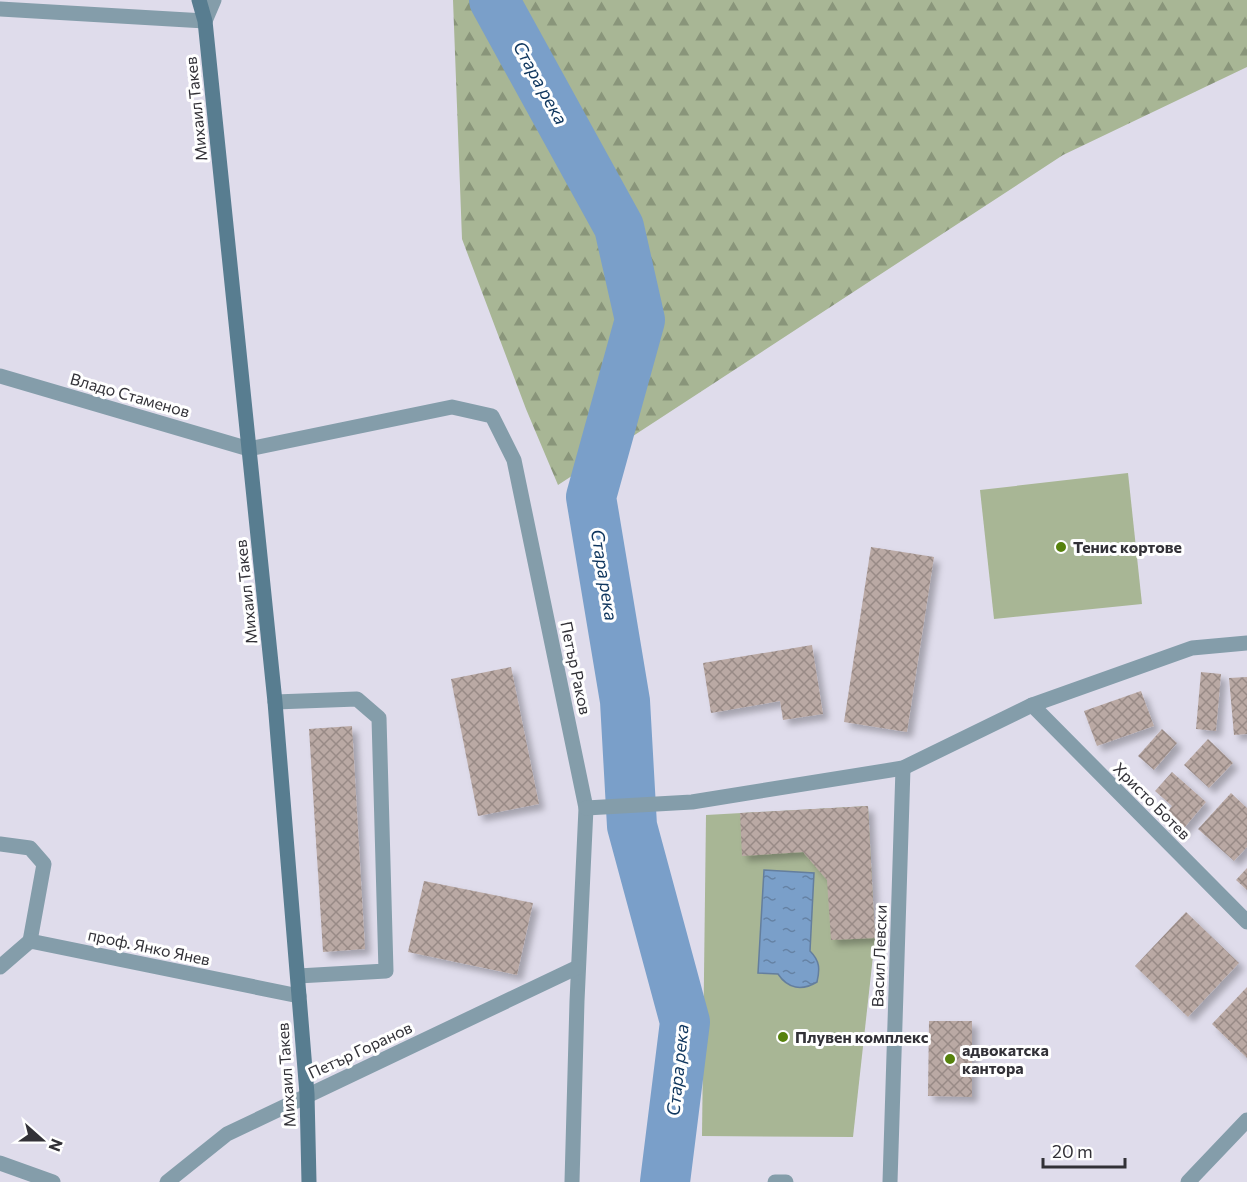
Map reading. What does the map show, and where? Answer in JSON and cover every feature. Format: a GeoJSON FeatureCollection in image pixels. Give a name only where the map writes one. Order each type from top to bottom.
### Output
{"type":"FeatureCollection","features":[{"type":"Feature","properties":{"kind":"main road","name":"Михаил Такев"},"geometry":{"type":"LineString","coordinates":[[199,0],[205,21],[275,702],[307,1094],[309,1182]]}},
{"type":"Feature","properties":{"kind":"street"},"geometry":{"type":"LineString","coordinates":[[0,9],[205,21],[214,0]]}},
{"type":"Feature","properties":{"kind":"street","name":"Владо Стаменов"},"geometry":{"type":"LineString","coordinates":[[0,376],[249,449]]}},
{"type":"Feature","properties":{"kind":"street","name":"Петър Раков"},"geometry":{"type":"LineString","coordinates":[[249,449],[452,407],[492,416],[514,460],[586,808],[578,967],[572,1182]]}},
{"type":"Feature","properties":{"kind":"street"},"geometry":{"type":"LineString","coordinates":[[586,808],[692,802],[903,768],[1032,705],[1192,648],[1247,643]]}},
{"type":"Feature","properties":{"kind":"street"},"geometry":{"type":"LineString","coordinates":[[275,702],[357,699],[379,718],[386,971],[297,976]]}},
{"type":"Feature","properties":{"kind":"street","name":"Христо Ботев"},"geometry":{"type":"LineString","coordinates":[[1032,705],[1247,922]]}},
{"type":"Feature","properties":{"kind":"street","name":"Васил Левски"},"geometry":{"type":"LineString","coordinates":[[890,1182],[903,768]]}},
{"type":"Feature","properties":{"kind":"street"},"geometry":{"type":"LineString","coordinates":[[0,844],[30,848],[44,864],[30,941],[0,967]]}},
{"type":"Feature","properties":{"kind":"street","name":"проф. Янко Янев"},"geometry":{"type":"LineString","coordinates":[[30,941],[299,996]]}},
{"type":"Feature","properties":{"kind":"street","name":"Петър Горанов"},"geometry":{"type":"LineString","coordinates":[[167,1182],[227,1134],[578,967]]}},
{"type":"Feature","properties":{"kind":"street"},"geometry":{"type":"LineString","coordinates":[[1188,1182],[1247,1120]]}},
{"type":"Feature","properties":{"kind":"street"},"geometry":{"type":"LineString","coordinates":[[0,1163],[53,1182]]}},
{"type":"Feature","properties":{"kind":"street"},"geometry":{"type":"LineString","coordinates":[[775,1182],[786,1182]]}},
{"type":"Feature","properties":{"kind":"green space"},"geometry":{"type":"Polygon","coordinates":[[[453,0],[1247,0],[1247,67],[1063,155],[558,485],[526,409],[462,239],[453,0]]]}},
{"type":"Feature","properties":{"kind":"green space","name":"Тенис кортове"},"geometry":{"type":"Polygon","coordinates":[[[1128,473],[1142,604],[994,619],[980,490],[1128,473]]]}},
{"type":"Feature","properties":{"kind":"green space","name":"Плувен комплекс"},"geometry":{"type":"Polygon","coordinates":[[[868,806],[875,938],[853,1137],[702,1136],[706,815],[868,806]]]}},
{"type":"Feature","properties":{"kind":"water"},"geometry":{"type":"Polygon","coordinates":[[[764,870],[814,873],[810,951],[816,958],[819,969],[817,982],[806,987],[796,987],[786,983],[778,974],[758,973],[764,870]]]}},
{"type":"Feature","properties":{"kind":"building"},"geometry":{"type":"Polygon","coordinates":[[[871,547],[934,557],[907,732],[844,722],[871,547]]]}},
{"type":"Feature","properties":{"kind":"building"},"geometry":{"type":"Polygon","coordinates":[[[812,645],[823,714],[783,720],[780,701],[711,713],[703,663],[812,645]]]}},
{"type":"Feature","properties":{"kind":"building"},"geometry":{"type":"Polygon","coordinates":[[[511,667],[539,804],[478,816],[451,679],[511,667]]]}},
{"type":"Feature","properties":{"kind":"building"},"geometry":{"type":"Polygon","coordinates":[[[1201,672],[1221,674],[1216,731],[1196,729],[1201,672]]]}},
{"type":"Feature","properties":{"kind":"building"},"geometry":{"type":"Polygon","coordinates":[[[1247,677],[1247,734],[1234,735],[1229,678],[1247,677]]]}},
{"type":"Feature","properties":{"kind":"building"},"geometry":{"type":"Polygon","coordinates":[[[1141,691],[1154,726],[1097,746],[1084,711],[1141,691]]]}},
{"type":"Feature","properties":{"kind":"building"},"geometry":{"type":"Polygon","coordinates":[[[352,726],[365,949],[323,952],[309,729],[352,726]]]}},
{"type":"Feature","properties":{"kind":"building"},"geometry":{"type":"Polygon","coordinates":[[[1162,729],[1177,743],[1154,770],[1138,756],[1162,729]]]}},
{"type":"Feature","properties":{"kind":"building"},"geometry":{"type":"Polygon","coordinates":[[[1208,739],[1233,763],[1209,788],[1184,765],[1208,739]]]}},
{"type":"Feature","properties":{"kind":"building"},"geometry":{"type":"Polygon","coordinates":[[[1172,772],[1206,802],[1179,834],[1162,819],[1172,806],[1155,791],[1172,772]]]}},
{"type":"Feature","properties":{"kind":"building"},"geometry":{"type":"Polygon","coordinates":[[[1231,793],[1247,808],[1247,847],[1234,861],[1198,829],[1231,793]]]}},
{"type":"Feature","properties":{"kind":"building"},"geometry":{"type":"Polygon","coordinates":[[[868,806],[875,938],[831,940],[827,880],[803,852],[742,856],[740,813],[868,806]]]}},
{"type":"Feature","properties":{"kind":"building"},"geometry":{"type":"Polygon","coordinates":[[[1247,868],[1247,890],[1236,880],[1247,868]]]}},
{"type":"Feature","properties":{"kind":"building"},"geometry":{"type":"Polygon","coordinates":[[[424,881],[533,903],[517,975],[408,952],[424,881]]]}},
{"type":"Feature","properties":{"kind":"building"},"geometry":{"type":"Polygon","coordinates":[[[1186,912],[1239,963],[1188,1017],[1135,966],[1186,912]]]}},
{"type":"Feature","properties":{"kind":"building"},"geometry":{"type":"Polygon","coordinates":[[[1247,987],[1247,1058],[1212,1024],[1247,987]]]}},
{"type":"Feature","properties":{"kind":"building","name":"адвокатска кантора"},"geometry":{"type":"Polygon","coordinates":[[[929,1021],[972,1021],[972,1097],[928,1096],[929,1021]]]}},
{"type":"Feature","properties":{"kind":"waterway","name":"Стара река"},"geometry":{"type":"LineString","coordinates":[[494,0],[619,227],[640,320],[591,497],[625,701],[632,826],[685,1022],[665,1182]]}},
{"type":"Feature","properties":{"kind":"place","name":"Тенис кортове"},"geometry":{"type":"Point","coordinates":[1061,547]}},
{"type":"Feature","properties":{"kind":"place","name":"Плувен комплекс"},"geometry":{"type":"Point","coordinates":[783,1037]}},
{"type":"Feature","properties":{"kind":"place","name":"адвокатска кантора"},"geometry":{"type":"Point","coordinates":[950,1059]}}]}
